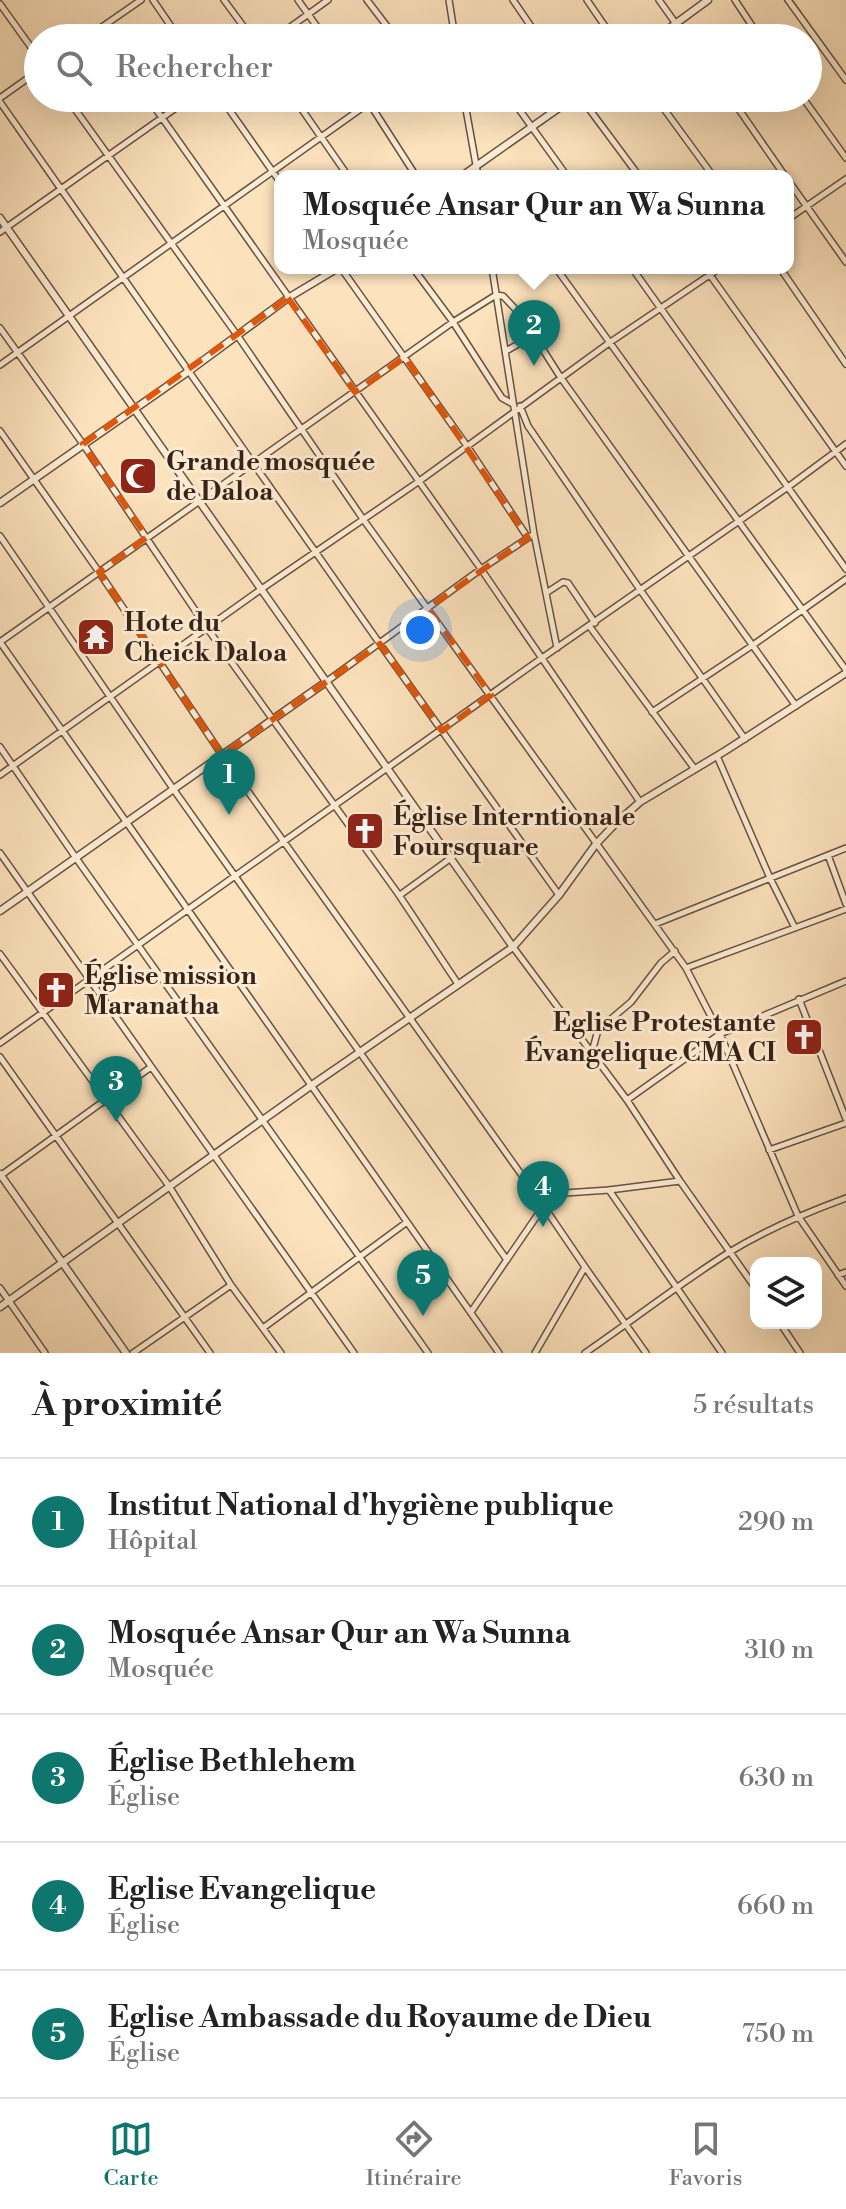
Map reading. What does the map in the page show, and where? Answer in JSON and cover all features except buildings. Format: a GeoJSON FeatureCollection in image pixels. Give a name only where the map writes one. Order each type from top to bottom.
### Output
{"type":"FeatureCollection","features":[{"type":"Feature","properties":{"kind":"street"},"geometry":{"type":"LineString","coordinates":[[106,24],[141,0]]}},
{"type":"Feature","properties":{"kind":"street"},"geometry":{"type":"LineString","coordinates":[[153,0],[169,24]]}},
{"type":"Feature","properties":{"kind":"street"},"geometry":{"type":"LineString","coordinates":[[224,0],[242,24]]}},
{"type":"Feature","properties":{"kind":"street"},"geometry":{"type":"LineString","coordinates":[[298,0],[315,24]]}},
{"type":"Feature","properties":{"kind":"street"},"geometry":{"type":"LineString","coordinates":[[294,24],[328,0]]}},
{"type":"Feature","properties":{"kind":"street"},"geometry":{"type":"LineString","coordinates":[[367,0],[385,24]]}},
{"type":"Feature","properties":{"kind":"street"},"geometry":{"type":"LineString","coordinates":[[449,0],[453,24]]}},
{"type":"Feature","properties":{"kind":"street"},"geometry":{"type":"LineString","coordinates":[[513,0],[529,24]]}},
{"type":"Feature","properties":{"kind":"street"},"geometry":{"type":"LineString","coordinates":[[587,0],[603,24]]}},
{"type":"Feature","properties":{"kind":"street"},"geometry":{"type":"LineString","coordinates":[[659,0],[675,23],[708,0]]}},
{"type":"Feature","properties":{"kind":"street"},"geometry":{"type":"LineString","coordinates":[[735,0],[751,24]]}},
{"type":"Feature","properties":{"kind":"street"},"geometry":{"type":"LineString","coordinates":[[788,0],[805,24]]}},
{"type":"Feature","properties":{"kind":"street"},"geometry":{"type":"LineString","coordinates":[[0,4],[24,37]]}},
{"type":"Feature","properties":{"kind":"street"},"geometry":{"type":"LineString","coordinates":[[822,47],[846,80]]}},
{"type":"Feature","properties":{"kind":"street"},"geometry":{"type":"LineString","coordinates":[[24,82],[0,100],[122,278],[559,895]]}},
{"type":"Feature","properties":{"kind":"street"},"geometry":{"type":"LineString","coordinates":[[77,112],[237,335],[363,519],[675,951],[720,1034],[798,1216],[846,1286]]}},
{"type":"Feature","properties":{"kind":"street"},"geometry":{"type":"LineString","coordinates":[[158,112],[481,569],[640,802]]}},
{"type":"Feature","properties":{"kind":"street"},"geometry":{"type":"LineString","coordinates":[[3,230],[169,112]]}},
{"type":"Feature","properties":{"kind":"street"},"geometry":{"type":"LineString","coordinates":[[0,365],[273,172],[231,112]]}},
{"type":"Feature","properties":{"kind":"street"},"geometry":{"type":"LineString","coordinates":[[304,112],[344,170]]}},
{"type":"Feature","properties":{"kind":"street"},"geometry":{"type":"LineString","coordinates":[[276,170],[353,112]]}},
{"type":"Feature","properties":{"kind":"street"},"geometry":{"type":"LineString","coordinates":[[376,112],[412,170]]}},
{"type":"Feature","properties":{"kind":"street"},"geometry":{"type":"LineString","coordinates":[[466,112],[477,170]]}},
{"type":"Feature","properties":{"kind":"street"},"geometry":{"type":"LineString","coordinates":[[521,112],[563,170]]}},
{"type":"Feature","properties":{"kind":"street"},"geometry":{"type":"LineString","coordinates":[[470,170],[553,112]]}},
{"type":"Feature","properties":{"kind":"street"},"geometry":{"type":"LineString","coordinates":[[591,112],[635,170]]}},
{"type":"Feature","properties":{"kind":"street"},"geometry":{"type":"LineString","coordinates":[[666,112],[709,170]]}},
{"type":"Feature","properties":{"kind":"street"},"geometry":{"type":"LineString","coordinates":[[741,112],[780,170]]}},
{"type":"Feature","properties":{"kind":"street"},"geometry":{"type":"LineString","coordinates":[[813,112],[846,158]]}},
{"type":"Feature","properties":{"kind":"street"},"geometry":{"type":"LineString","coordinates":[[794,214],[846,179]]}},
{"type":"Feature","properties":{"kind":"street"},"geometry":{"type":"LineString","coordinates":[[794,190],[846,262]]}},
{"type":"Feature","properties":{"kind":"street"},"geometry":{"type":"LineString","coordinates":[[0,218],[3,230],[70,316],[513,947],[627,1100],[750,1280]]}},
{"type":"Feature","properties":{"kind":"street"},"geometry":{"type":"LineString","coordinates":[[0,503],[288,298],[330,274]]}},
{"type":"Feature","properties":{"kind":"street"},"geometry":{"type":"LineString","coordinates":[[344,274],[467,446],[528,538]]}},
{"type":"Feature","properties":{"kind":"street"},"geometry":{"type":"LineString","coordinates":[[417,274],[502,398],[516,407],[745,739]]}},
{"type":"Feature","properties":{"kind":"street"},"geometry":{"type":"LineString","coordinates":[[493,274],[534,534],[557,648]]}},
{"type":"Feature","properties":{"kind":"street"},"geometry":{"type":"LineString","coordinates":[[0,1307],[312,1085],[513,947],[559,895],[596,844],[640,802],[745,739],[846,672],[560,274]]}},
{"type":"Feature","properties":{"kind":"street"},"geometry":{"type":"LineString","coordinates":[[636,274],[846,569]]}},
{"type":"Feature","properties":{"kind":"street"},"geometry":{"type":"LineString","coordinates":[[784,274],[846,364]]}},
{"type":"Feature","properties":{"kind":"street"},"geometry":{"type":"LineString","coordinates":[[0,775],[418,482],[516,407],[710,275],[846,466]]}},
{"type":"Feature","properties":{"kind":"street"},"geometry":{"type":"LineString","coordinates":[[499,1353],[0,642],[453,322],[496,295],[503,296],[521,315],[561,378],[796,706]]}},
{"type":"Feature","properties":{"kind":"street"},"geometry":{"type":"LineString","coordinates":[[0,328],[83,444],[207,628],[399,895],[458,984]]}},
{"type":"Feature","properties":{"kind":"street"},"geometry":{"type":"LineString","coordinates":[[506,351],[534,335]]}},
{"type":"Feature","properties":{"kind":"street"},"geometry":{"type":"LineString","coordinates":[[0,431],[222,755],[646,1353]]}},
{"type":"Feature","properties":{"kind":"street"},"geometry":{"type":"LineString","coordinates":[[0,1043],[846,444]]}},
{"type":"Feature","properties":{"kind":"street"},"geometry":{"type":"LineString","coordinates":[[0,911],[534,534]]}},
{"type":"Feature","properties":{"kind":"street"},"geometry":{"type":"LineString","coordinates":[[0,536],[174,790],[507,1260]]}},
{"type":"Feature","properties":{"kind":"street"},"geometry":{"type":"LineString","coordinates":[[652,712],[846,579]]}},
{"type":"Feature","properties":{"kind":"street"},"geometry":{"type":"LineString","coordinates":[[546,593],[563,582],[568,583],[592,625],[694,768]]}},
{"type":"Feature","properties":{"kind":"street"},"geometry":{"type":"LineString","coordinates":[[0,747],[428,1353]]}},
{"type":"Feature","properties":{"kind":"street"},"geometry":{"type":"LineString","coordinates":[[717,756],[795,928]]}},
{"type":"Feature","properties":{"kind":"street"},"geometry":{"type":"LineString","coordinates":[[655,924],[846,848]]}},
{"type":"Feature","properties":{"kind":"street"},"geometry":{"type":"LineString","coordinates":[[0,853],[354,1353]]}},
{"type":"Feature","properties":{"kind":"street"},"geometry":{"type":"LineString","coordinates":[[686,968],[846,907],[828,855]]}},
{"type":"Feature","properties":{"kind":"street"},"geometry":{"type":"LineString","coordinates":[[399,895],[451,858]]}},
{"type":"Feature","properties":{"kind":"street"},"geometry":{"type":"LineString","coordinates":[[591,1053],[598,1030],[631,1002],[661,963],[675,951]]}},
{"type":"Feature","properties":{"kind":"street"},"geometry":{"type":"LineString","coordinates":[[0,954],[169,1186],[231,1285],[281,1353]]}},
{"type":"Feature","properties":{"kind":"street"},"geometry":{"type":"LineString","coordinates":[[627,1100],[720,1034],[846,981]]}},
{"type":"Feature","properties":{"kind":"street"},"geometry":{"type":"LineString","coordinates":[[769,1150],[846,1121],[799,999]]}},
{"type":"Feature","properties":{"kind":"street"},"geometry":{"type":"LineString","coordinates":[[0,1057],[210,1353]]}},
{"type":"Feature","properties":{"kind":"street"},"geometry":{"type":"LineString","coordinates":[[126,1353],[0,1175],[151,1067]]}},
{"type":"Feature","properties":{"kind":"street"},"geometry":{"type":"LineString","coordinates":[[536,1195],[680,1181]]}},
{"type":"Feature","properties":{"kind":"street"},"geometry":{"type":"LineString","coordinates":[[609,1190],[722,1353]]}},
{"type":"Feature","properties":{"kind":"street"},"geometry":{"type":"LineString","coordinates":[[585,1353],[730,1251],[798,1216],[846,1198]]}},
{"type":"Feature","properties":{"kind":"street"},"geometry":{"type":"LineString","coordinates":[[471,1312],[543,1207]]}},
{"type":"Feature","properties":{"kind":"street"},"geometry":{"type":"LineString","coordinates":[[263,1328],[407,1222]]}},
{"type":"Feature","properties":{"kind":"street"},"geometry":{"type":"LineString","coordinates":[[535,1353],[585,1267]]}},
{"type":"Feature","properties":{"kind":"street"},"geometry":{"type":"LineString","coordinates":[[838,1275],[846,1272]]}},
{"type":"Feature","properties":{"kind":"street"},"geometry":{"type":"LineString","coordinates":[[133,1353],[231,1285]]}},
{"type":"Feature","properties":{"kind":"street"},"geometry":{"type":"LineString","coordinates":[[0,1288],[45,1353]]}},
{"type":"Feature","properties":{"kind":"street"},"geometry":{"type":"LineString","coordinates":[[784,1329],[800,1353]]}},
{"type":"Feature","properties":{"kind":"highlighted area"},"geometry":{"type":"Polygon","coordinates":[[[288,298],[355,392],[405,357],[528,538],[428,608],[491,695],[442,731],[380,644],[222,755],[99,572],[147,537],[83,444],[288,298]]]}},
{"type":"Feature","properties":{"kind":"waterway"},"geometry":{"type":"LineString","coordinates":[[792,0],[809,24]]}},
{"type":"Feature","properties":{"kind":"waterway"},"geometry":{"type":"LineString","coordinates":[[822,42],[846,76]]}},
{"type":"Feature","properties":{"kind":"place","name":"Mosquée Ansar Qur an Wa Sunna"},"geometry":{"type":"Point","coordinates":[534,366]}},
{"type":"Feature","properties":{"kind":"place","name":"Grande mosquée de Daloa"},"geometry":{"type":"Point","coordinates":[138,476]}},
{"type":"Feature","properties":{"kind":"place","name":"Hote du Cheick Daloa"},"geometry":{"type":"Point","coordinates":[96,637]}},
{"type":"Feature","properties":{"kind":"place","name":"Institut National d'hygiène publique"},"geometry":{"type":"Point","coordinates":[229,815]}},
{"type":"Feature","properties":{"kind":"place","name":"Église Interntionale Foursquare"},"geometry":{"type":"Point","coordinates":[365,831]}},
{"type":"Feature","properties":{"kind":"place","name":"Église mission Maranatha"},"geometry":{"type":"Point","coordinates":[56,990]}},
{"type":"Feature","properties":{"kind":"place","name":"Eglise Protestante Évangelique CMA CI"},"geometry":{"type":"Point","coordinates":[804,1037]}},
{"type":"Feature","properties":{"kind":"place","name":"Église Bethlehem"},"geometry":{"type":"Point","coordinates":[116,1122]}},
{"type":"Feature","properties":{"kind":"place","name":"Eglise Evangelique"},"geometry":{"type":"Point","coordinates":[543,1227]}},
{"type":"Feature","properties":{"kind":"place","name":"Eglise Ambassade du Royaume de Dieu"},"geometry":{"type":"Point","coordinates":[423,1316]}}]}
